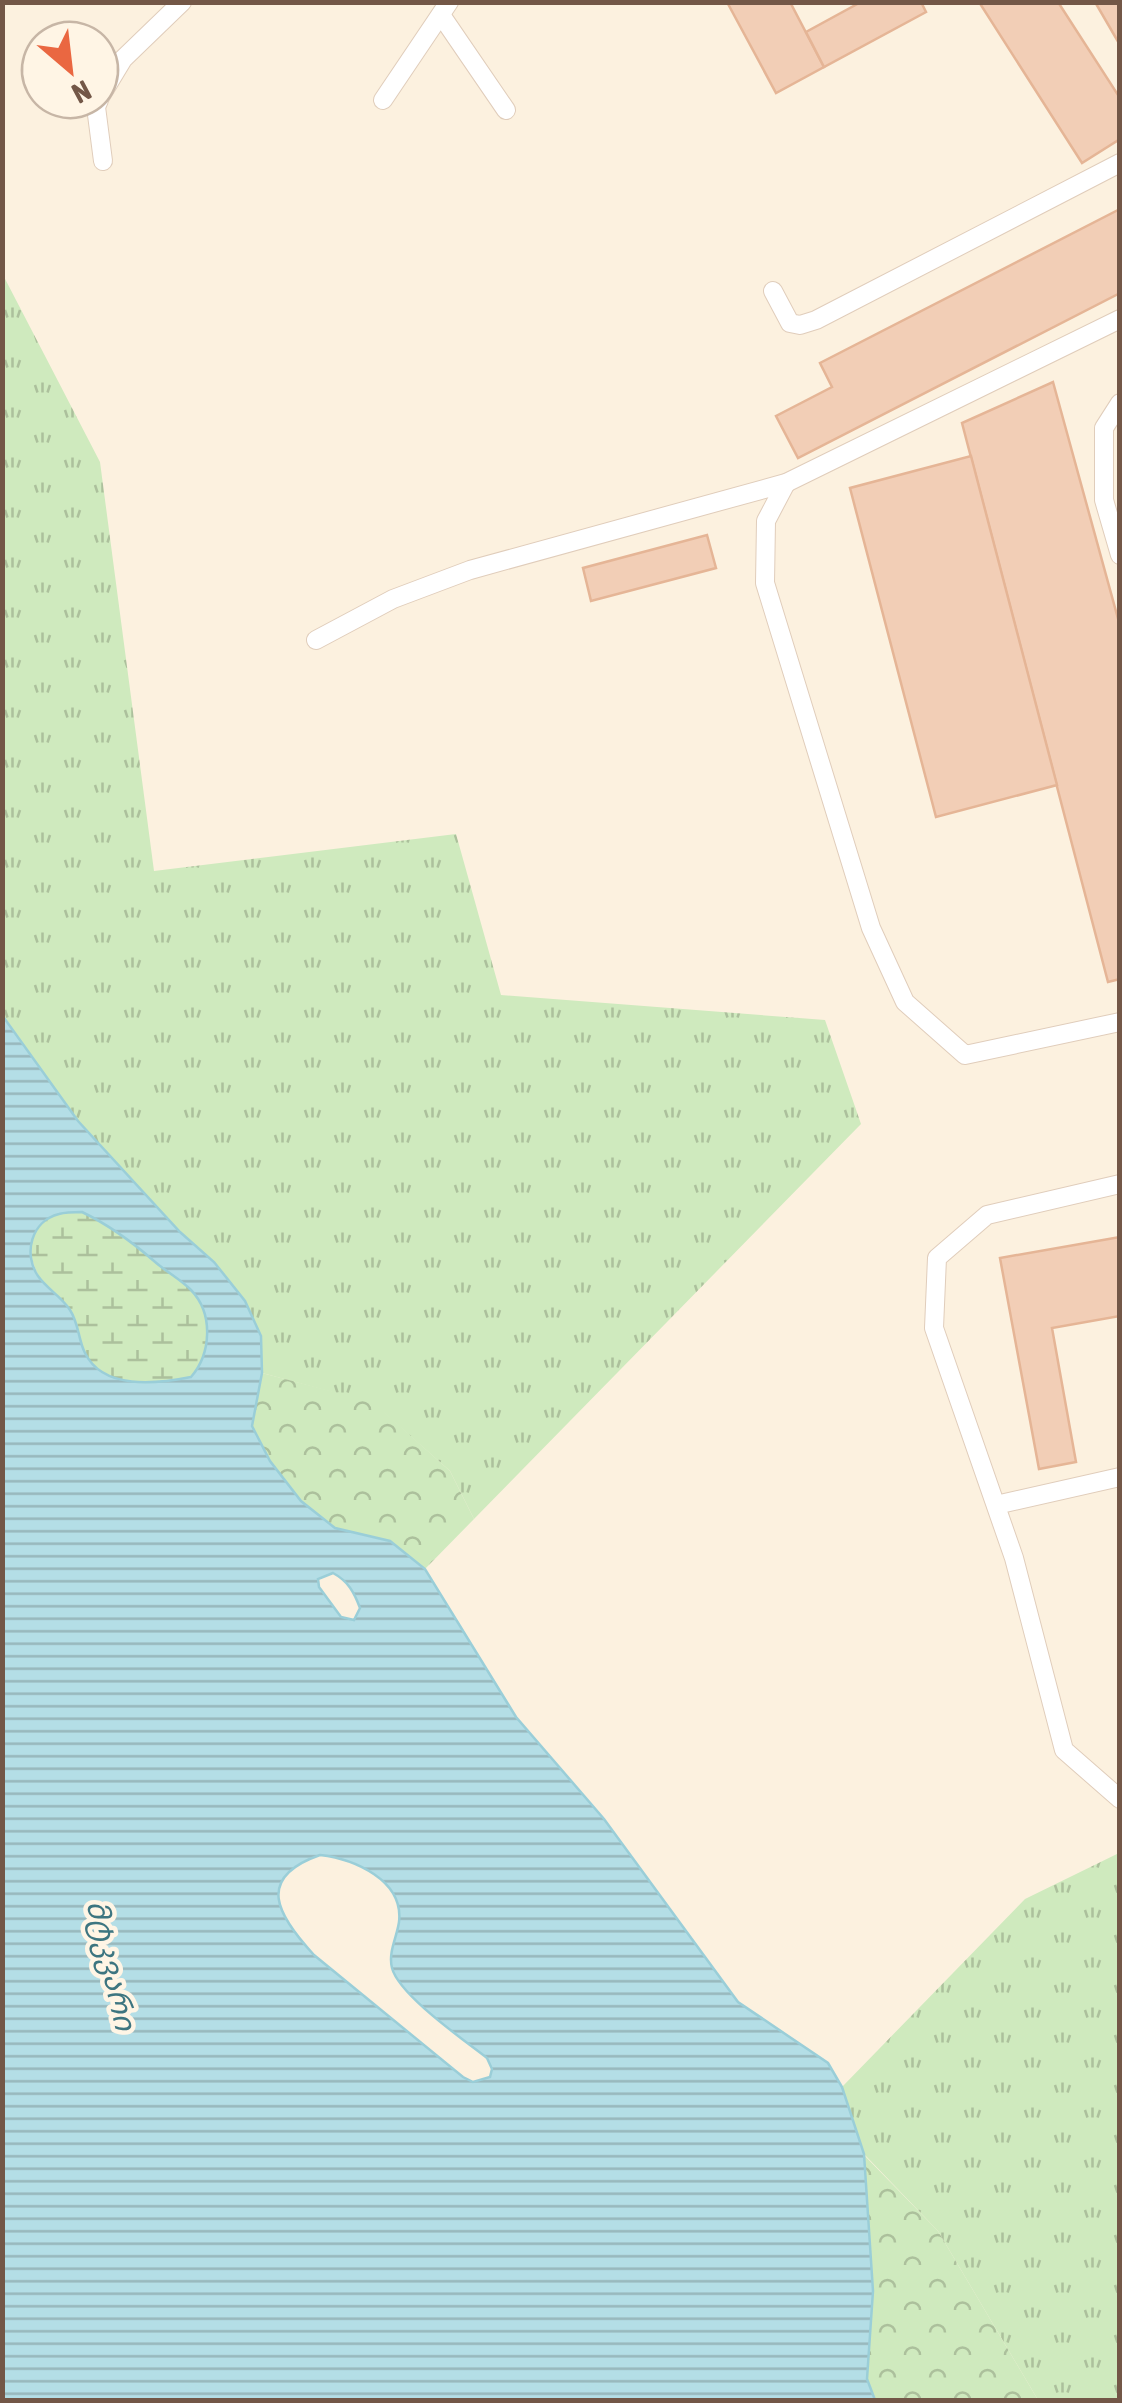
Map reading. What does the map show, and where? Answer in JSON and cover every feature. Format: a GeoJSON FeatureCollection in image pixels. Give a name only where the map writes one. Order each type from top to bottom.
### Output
{"type":"FeatureCollection","features":[{"type":"Feature","properties":{"kind":"lane"},"geometry":{"type":"LineString","coordinates":[[120,64],[182,2]]}},
{"type":"Feature","properties":{"kind":"lane"},"geometry":{"type":"LineString","coordinates":[[383,100],[445,9],[506,110]]}},
{"type":"Feature","properties":{"kind":"lane"},"geometry":{"type":"LineString","coordinates":[[98,120],[103,161]]}},
{"type":"Feature","properties":{"kind":"lane"},"geometry":{"type":"LineString","coordinates":[[773,290],[790,323],[800,325],[816,320],[1120,163]]}},
{"type":"Feature","properties":{"kind":"lane"},"geometry":{"type":"LineString","coordinates":[[316,640],[393,599],[470,570],[786,482],[1120,320]]}},
{"type":"Feature","properties":{"kind":"lane"},"geometry":{"type":"LineString","coordinates":[[1120,403],[1104,428],[1104,500],[1120,555]]}},
{"type":"Feature","properties":{"kind":"lane"},"geometry":{"type":"LineString","coordinates":[[786,482],[766,521],[765,583],[871,928],[904,1002],[966,1055],[1120,1022]]}},
{"type":"Feature","properties":{"kind":"lane"},"geometry":{"type":"LineString","coordinates":[[1120,1184],[987,1215],[937,1258],[934,1328],[1014,1558],[1064,1750],[1120,1799]]}},
{"type":"Feature","properties":{"kind":"lane"},"geometry":{"type":"LineString","coordinates":[[996,1505],[1120,1477]]}},
{"type":"Feature","properties":{"kind":"green space"},"geometry":{"type":"Polygon","coordinates":[[[2,273],[100,462],[154,871],[456,834],[501,995],[825,1020],[861,1124],[474,1519],[450,1471],[373,1403],[262,1373],[261,1336],[214,1263],[180,1232],[78,1121],[3,1015],[2,273]]]}},
{"type":"Feature","properties":{"kind":"green space"},"geometry":{"type":"Polygon","coordinates":[[[82,1212],[128,1240],[187,1286],[198,1300],[204,1310],[206,1345],[191,1377],[147,1382],[117,1379],[93,1366],[85,1354],[73,1315],[41,1279],[31,1246],[38,1227],[47,1219],[82,1212]]]}},
{"type":"Feature","properties":{"kind":"green space"},"geometry":{"type":"Polygon","coordinates":[[[262,1373],[373,1402],[450,1471],[474,1519],[425,1569],[390,1541],[335,1528],[301,1501],[270,1461],[252,1426],[262,1373]]]}},
{"type":"Feature","properties":{"kind":"green space"},"geometry":{"type":"Polygon","coordinates":[[[1119,1853],[1119,2400],[1038,2400],[938,2231],[864,2154],[842,2087],[1025,1899],[1119,1853]]]}},
{"type":"Feature","properties":{"kind":"green space"},"geometry":{"type":"Polygon","coordinates":[[[864,2155],[938,2231],[1038,2400],[875,2400],[867,2379],[873,2291],[864,2155]]]}},
{"type":"Feature","properties":{"kind":"water","name":"მტკვარი"},"geometry":{"type":"Polygon","coordinates":[[[2,1015],[78,1121],[180,1232],[214,1262],[245,1301],[261,1336],[262,1373],[252,1426],[270,1461],[301,1501],[335,1528],[390,1541],[425,1569],[516,1717],[604,1819],[738,2002],[828,2063],[842,2087],[864,2154],[873,2291],[867,2379],[875,2400],[3,2400],[2,1015]],[[82,1212],[62,1213],[42,1224],[32,1239],[31,1258],[38,1276],[73,1315],[85,1353],[93,1365],[117,1379],[147,1382],[191,1377],[206,1346],[204,1310],[198,1300],[187,1286],[128,1240],[82,1212]],[[333,1573],[318,1579],[319,1587],[341,1617],[354,1620],[360,1608],[347,1583],[333,1573]],[[320,1855],[286,1875],[279,1899],[290,1926],[314,1955],[463,2077],[473,2082],[490,2077],[492,2069],[487,2058],[433,2016],[397,1979],[391,1956],[399,1922],[398,1907],[385,1883],[361,1867],[333,1857],[320,1855]]]}},
{"type":"Feature","properties":{"kind":"building"},"geometry":{"type":"Polygon","coordinates":[[[727,2],[790,2],[824,67],[776,93],[727,2]]]}},
{"type":"Feature","properties":{"kind":"building"},"geometry":{"type":"Polygon","coordinates":[[[861,2],[921,2],[926,12],[824,67],[806,32],[861,2]]]}},
{"type":"Feature","properties":{"kind":"building"},"geometry":{"type":"Polygon","coordinates":[[[979,2],[1058,2],[1120,98],[1120,139],[1082,163],[979,2]]]}},
{"type":"Feature","properties":{"kind":"building"},"geometry":{"type":"Polygon","coordinates":[[[1095,2],[1120,2],[1120,45],[1095,2]]]}},
{"type":"Feature","properties":{"kind":"building"},"geometry":{"type":"Polygon","coordinates":[[[1120,209],[1120,293],[798,458],[776,416],[832,387],[820,363],[1120,209]]]}},
{"type":"Feature","properties":{"kind":"building"},"geometry":{"type":"Polygon","coordinates":[[[1053,382],[1120,626],[1120,979],[1108,982],[962,423],[1053,382]]]}},
{"type":"Feature","properties":{"kind":"building"},"geometry":{"type":"Polygon","coordinates":[[[971,456],[1057,785],[936,817],[850,488],[971,456]]]}},
{"type":"Feature","properties":{"kind":"building"},"geometry":{"type":"Polygon","coordinates":[[[707,535],[716,568],[591,601],[583,568],[707,535]]]}},
{"type":"Feature","properties":{"kind":"building"},"geometry":{"type":"Polygon","coordinates":[[[1120,1237],[1120,1316],[1052,1328],[1076,1462],[1039,1469],[1000,1258],[1120,1237]]]}}]}
